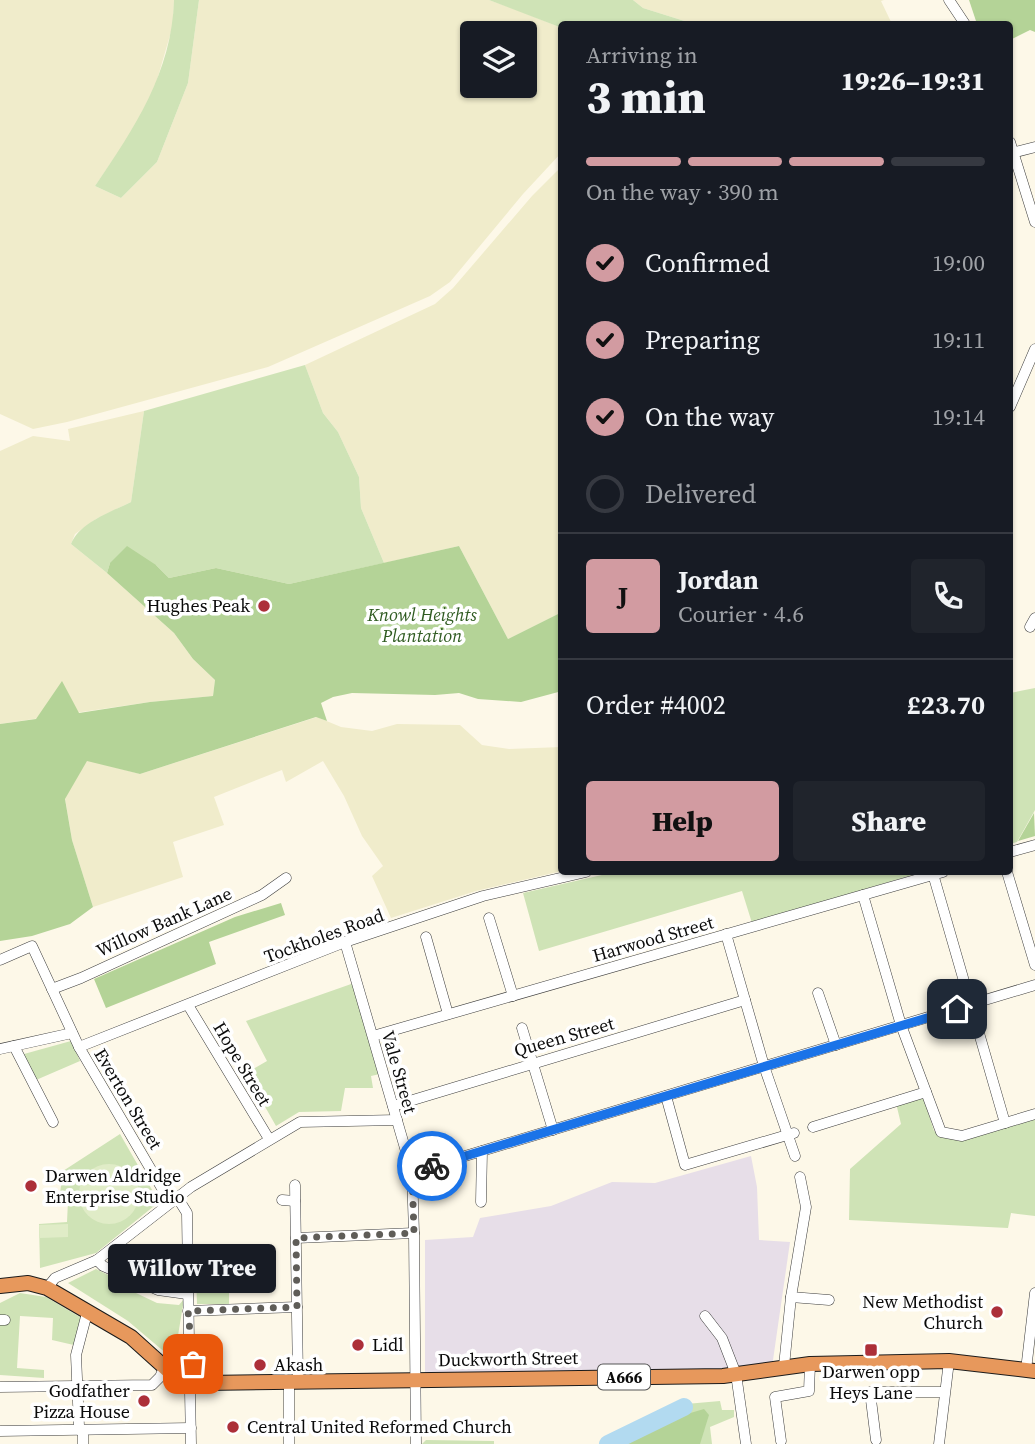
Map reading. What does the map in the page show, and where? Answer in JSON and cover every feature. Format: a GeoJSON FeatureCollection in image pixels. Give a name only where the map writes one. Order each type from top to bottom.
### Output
{"type":"FeatureCollection","features":[{"type":"Feature","properties":{"kind":"highway","name":"A666"},"geometry":{"type":"LineString","coordinates":[[0,1286],[28,1283],[47,1288],[131,1337],[164,1368],[192,1381]]}},
{"type":"Feature","properties":{"kind":"highway","name":"Duckworth Street"},"geometry":{"type":"LineString","coordinates":[[192,1381],[737,1374],[810,1364],[948,1361]]}},
{"type":"Feature","properties":{"kind":"highway","name":"A666"},"geometry":{"type":"LineString","coordinates":[[948,1361],[1030,1370]]}},
{"type":"Feature","properties":{"kind":"street"},"geometry":{"type":"LineString","coordinates":[[949,0],[963,21]]}},
{"type":"Feature","properties":{"kind":"street"},"geometry":{"type":"LineString","coordinates":[[1013,153],[1035,147]]}},
{"type":"Feature","properties":{"kind":"street"},"geometry":{"type":"LineString","coordinates":[[1013,156],[1035,222]]}},
{"type":"Feature","properties":{"kind":"street"},"geometry":{"type":"LineString","coordinates":[[1013,400],[1035,349]]}},
{"type":"Feature","properties":{"kind":"street"},"geometry":{"type":"LineString","coordinates":[[1013,851],[1035,845]]}},
{"type":"Feature","properties":{"kind":"street","name":"Tockholes Road"},"geometry":{"type":"LineString","coordinates":[[79,1048],[345,942],[483,896],[573,875]]}},
{"type":"Feature","properties":{"kind":"street","name":"Harwood Street"},"geometry":{"type":"LineString","coordinates":[[373,1036],[931,875]]}},
{"type":"Feature","properties":{"kind":"street"},"geometry":{"type":"LineString","coordinates":[[939,875],[1005,1123]]}},
{"type":"Feature","properties":{"kind":"street"},"geometry":{"type":"LineString","coordinates":[[1008,875],[1035,965]]}},
{"type":"Feature","properties":{"kind":"street","name":"Willow Bank Lane"},"geometry":{"type":"LineString","coordinates":[[52,989],[262,895],[286,878]]}},
{"type":"Feature","properties":{"kind":"street"},"geometry":{"type":"LineString","coordinates":[[863,895],[901,1025],[942,1132],[962,1136],[1035,1114]]}},
{"type":"Feature","properties":{"kind":"street"},"geometry":{"type":"LineString","coordinates":[[489,918],[513,996]]}},
{"type":"Feature","properties":{"kind":"street"},"geometry":{"type":"LineString","coordinates":[[726,934],[764,1066],[791,1134],[795,1156]]}},
{"type":"Feature","properties":{"kind":"street"},"geometry":{"type":"LineString","coordinates":[[426,937],[449,1014]]}},
{"type":"Feature","properties":{"kind":"street","name":"Vale Street"},"geometry":{"type":"LineString","coordinates":[[345,942],[412,1172],[415,1444]]}},
{"type":"Feature","properties":{"kind":"street","name":"Everton Street"},"geometry":{"type":"LineString","coordinates":[[0,960],[32,946],[79,1048],[174,1199],[187,1213],[187,1294],[193,1364]]}},
{"type":"Feature","properties":{"kind":"street"},"geometry":{"type":"LineString","coordinates":[[412,1172],[1035,985]]}},
{"type":"Feature","properties":{"kind":"street"},"geometry":{"type":"LineString","coordinates":[[818,993],[836,1045]]}},
{"type":"Feature","properties":{"kind":"street","name":"Queen Street"},"geometry":{"type":"LineString","coordinates":[[393,1106],[745,1000]]}},
{"type":"Feature","properties":{"kind":"street","name":"Hope Street"},"geometry":{"type":"LineString","coordinates":[[188,1004],[269,1139]]}},
{"type":"Feature","properties":{"kind":"street"},"geometry":{"type":"LineString","coordinates":[[522,1028],[553,1130]]}},
{"type":"Feature","properties":{"kind":"street"},"geometry":{"type":"LineString","coordinates":[[0,1049],[72,1033]]}},
{"type":"Feature","properties":{"kind":"street"},"geometry":{"type":"LineString","coordinates":[[14,1046],[53,1122]]}},
{"type":"Feature","properties":{"kind":"street"},"geometry":{"type":"LineString","coordinates":[[813,1127],[926,1093]]}},
{"type":"Feature","properties":{"kind":"street"},"geometry":{"type":"LineString","coordinates":[[666,1096],[685,1165],[791,1134]]}},
{"type":"Feature","properties":{"kind":"street"},"geometry":{"type":"LineString","coordinates":[[47,1288],[55,1278],[97,1260],[174,1199],[300,1122],[397,1120]]}},
{"type":"Feature","properties":{"kind":"street"},"geometry":{"type":"LineString","coordinates":[[481,1202],[482,1151]]}},
{"type":"Feature","properties":{"kind":"street"},"geometry":{"type":"LineString","coordinates":[[784,1366],[791,1297],[806,1207],[800,1177]]}},
{"type":"Feature","properties":{"kind":"street"},"geometry":{"type":"LineString","coordinates":[[289,1444],[297,1307],[295,1185]]}},
{"type":"Feature","properties":{"kind":"street"},"geometry":{"type":"LineString","coordinates":[[282,1200],[295,1201]]}},
{"type":"Feature","properties":{"kind":"street"},"geometry":{"type":"LineString","coordinates":[[296,1238],[414,1233]]}},
{"type":"Feature","properties":{"kind":"street"},"geometry":{"type":"LineString","coordinates":[[97,1260],[103,1266],[158,1290],[187,1294]]}},
{"type":"Feature","properties":{"kind":"street"},"geometry":{"type":"LineString","coordinates":[[1030,1370],[1035,1293]]}},
{"type":"Feature","properties":{"kind":"street"},"geometry":{"type":"LineString","coordinates":[[791,1297],[829,1300]]}},
{"type":"Feature","properties":{"kind":"street"},"geometry":{"type":"LineString","coordinates":[[188,1311],[297,1307]]}},
{"type":"Feature","properties":{"kind":"street"},"geometry":{"type":"LineString","coordinates":[[83,1444],[79,1426],[76,1355],[87,1313]]}},
{"type":"Feature","properties":{"kind":"street"},"geometry":{"type":"LineString","coordinates":[[705,1317],[722,1338],[737,1374],[746,1444]]}},
{"type":"Feature","properties":{"kind":"street"},"geometry":{"type":"LineString","coordinates":[[939,1444],[948,1361]]}},
{"type":"Feature","properties":{"kind":"street"},"geometry":{"type":"LineString","coordinates":[[781,1441],[775,1397],[809,1391],[810,1364]]}},
{"type":"Feature","properties":{"kind":"street"},"geometry":{"type":"LineString","coordinates":[[0,1387],[152,1385],[164,1368]]}},
{"type":"Feature","properties":{"kind":"street"},"geometry":{"type":"LineString","coordinates":[[191,1444],[192,1381]]}},
{"type":"Feature","properties":{"kind":"street"},"geometry":{"type":"LineString","coordinates":[[876,1440],[870,1392],[944,1392]]}},
{"type":"Feature","properties":{"kind":"street"},"geometry":{"type":"LineString","coordinates":[[0,1432],[191,1428]]}},
{"type":"Feature","properties":{"kind":"shaded area"},"geometry":{"type":"Polygon","coordinates":[[[0,0],[174,0],[173,25],[155,87],[133,131],[95,186],[121,198],[157,162],[188,83],[199,0],[489,0],[558,26],[558,156],[450,282],[430,296],[268,367],[33,429],[0,414],[0,0]]]}},
{"type":"Feature","properties":{"kind":"shaded area"},"geometry":{"type":"Polygon","coordinates":[[[633,0],[884,0],[881,1],[891,21],[684,21],[643,8],[633,0]]]}},
{"type":"Feature","properties":{"kind":"shaded area"},"geometry":{"type":"Polygon","coordinates":[[[558,170],[558,614],[508,639],[459,546],[384,563],[361,508],[359,477],[338,432],[323,413],[305,365],[435,304],[453,288],[532,196],[558,170]]]}},
{"type":"Feature","properties":{"kind":"shaded area"},"geometry":{"type":"Polygon","coordinates":[[[144,411],[131,502],[96,519],[75,534],[71,544],[174,633],[193,659],[215,680],[213,696],[150,702],[0,724],[0,451],[33,436],[70,441],[68,429],[144,411]]]}},
{"type":"Feature","properties":{"kind":"shaded area"},"geometry":{"type":"Polygon","coordinates":[[[317,717],[341,727],[372,731],[397,724],[460,725],[482,745],[509,749],[558,747],[558,872],[476,891],[391,918],[372,876],[383,866],[362,836],[344,796],[323,761],[286,782],[282,770],[214,797],[224,825],[173,842],[183,877],[93,907],[72,840],[65,798],[87,760],[140,774],[317,717]]]}},
{"type":"Feature","properties":{"kind":"shaded area"},"geometry":{"type":"Polygon","coordinates":[[[751,1156],[757,1187],[759,1240],[790,1242],[772,1367],[658,1379],[425,1376],[425,1240],[473,1237],[480,1218],[551,1206],[612,1182],[655,1183],[751,1156]]]}},
{"type":"Feature","properties":{"kind":"green space"},"geometry":{"type":"Polygon","coordinates":[[[174,0],[199,0],[188,83],[157,162],[121,198],[95,186],[124,143],[148,99],[166,51],[174,0]]]}},
{"type":"Feature","properties":{"kind":"green space"},"geometry":{"type":"Polygon","coordinates":[[[489,0],[633,0],[643,8],[684,21],[558,21],[558,26],[489,0]]]}},
{"type":"Feature","properties":{"kind":"green space"},"geometry":{"type":"Polygon","coordinates":[[[969,0],[1035,0],[1035,32],[1030,30],[1013,38],[1013,21],[976,21],[969,0]]]}},
{"type":"Feature","properties":{"kind":"green space"},"geometry":{"type":"Polygon","coordinates":[[[305,365],[323,413],[338,432],[359,477],[361,508],[384,563],[289,584],[216,568],[169,578],[156,565],[110,563],[107,573],[71,544],[75,536],[89,524],[131,502],[144,411],[305,365]]]}},
{"type":"Feature","properties":{"kind":"green space","name":"Knowl Heights Plantation"},"geometry":{"type":"Polygon","coordinates":[[[127,546],[156,565],[169,578],[216,568],[289,584],[459,546],[508,639],[558,614],[558,692],[521,702],[478,699],[459,693],[352,693],[321,703],[327,721],[316,717],[140,774],[87,761],[65,799],[72,840],[93,907],[70,924],[32,936],[0,941],[0,724],[36,719],[62,681],[79,713],[213,696],[215,680],[193,659],[174,633],[107,573],[110,563],[127,546]]]}},
{"type":"Feature","properties":{"kind":"green space"},"geometry":{"type":"Polygon","coordinates":[[[1035,688],[1035,810],[1017,842],[1013,843],[1013,692],[1035,688]]]}},
{"type":"Feature","properties":{"kind":"green space"},"geometry":{"type":"Polygon","coordinates":[[[1034,813],[1035,836],[1018,841],[1034,813]]]}},
{"type":"Feature","properties":{"kind":"green space"},"geometry":{"type":"Polygon","coordinates":[[[602,875],[912,875],[752,923],[742,891],[539,951],[523,893],[602,875]]]}},
{"type":"Feature","properties":{"kind":"green space"},"geometry":{"type":"Polygon","coordinates":[[[281,903],[285,915],[209,942],[216,964],[106,1008],[94,979],[235,917],[281,903]]]}},
{"type":"Feature","properties":{"kind":"green space"},"geometry":{"type":"Polygon","coordinates":[[[354,983],[380,1074],[371,1076],[373,1088],[345,1088],[341,1111],[299,1112],[276,1126],[246,1073],[267,1061],[246,1021],[354,983]]]}},
{"type":"Feature","properties":{"kind":"green space"},"geometry":{"type":"Polygon","coordinates":[[[71,1041],[80,1061],[36,1080],[24,1054],[71,1041]]]}},
{"type":"Feature","properties":{"kind":"green space"},"geometry":{"type":"Polygon","coordinates":[[[923,1097],[934,1131],[962,1136],[1035,1114],[1035,1216],[1011,1213],[1008,1228],[849,1220],[850,1169],[901,1124],[896,1103],[923,1097]]]}},
{"type":"Feature","properties":{"kind":"green space"},"geometry":{"type":"Polygon","coordinates":[[[120,1134],[159,1202],[96,1253],[40,1268],[39,1224],[67,1222],[68,1201],[59,1201],[63,1171],[120,1134]]]}},
{"type":"Feature","properties":{"kind":"green space"},"geometry":{"type":"Polygon","coordinates":[[[103,1164],[115,1164],[134,1177],[139,1194],[137,1206],[126,1219],[115,1224],[103,1224],[84,1211],[79,1200],[79,1188],[92,1169],[103,1164]]]}},
{"type":"Feature","properties":{"kind":"green space"},"geometry":{"type":"Polygon","coordinates":[[[68,1224],[68,1237],[40,1238],[39,1225],[68,1224]]]}},
{"type":"Feature","properties":{"kind":"green space"},"geometry":{"type":"Polygon","coordinates":[[[96,1269],[157,1303],[179,1305],[184,1299],[174,1360],[128,1321],[68,1283],[96,1269]]]}},
{"type":"Feature","properties":{"kind":"green space"},"geometry":{"type":"Polygon","coordinates":[[[229,1275],[229,1304],[197,1304],[196,1277],[229,1275]]]}},
{"type":"Feature","properties":{"kind":"green space"},"geometry":{"type":"Polygon","coordinates":[[[20,1293],[46,1297],[85,1320],[78,1346],[52,1340],[53,1318],[20,1316],[17,1368],[44,1370],[44,1378],[0,1375],[0,1303],[20,1293]]]}},
{"type":"Feature","properties":{"kind":"green space"},"geometry":{"type":"Polygon","coordinates":[[[720,1401],[722,1410],[734,1410],[734,1417],[710,1427],[712,1444],[616,1444],[685,1412],[686,1404],[720,1401]]]}},
{"type":"Feature","properties":{"kind":"green space"},"geometry":{"type":"Polygon","coordinates":[[[704,1409],[709,1415],[700,1444],[622,1444],[687,1414],[704,1409]]]}},
{"type":"Feature","properties":{"kind":"green space"},"geometry":{"type":"Polygon","coordinates":[[[426,1440],[494,1441],[494,1444],[422,1444],[426,1440]]]}},
{"type":"Feature","properties":{"kind":"waterway"},"geometry":{"type":"LineString","coordinates":[[608,1444],[684,1407]]}},
{"type":"Feature","properties":{"kind":"way so far"},"geometry":{"type":"LineString","coordinates":[[193,1364],[188,1311],[297,1307],[296,1238],[414,1233],[412,1172],[432,1166]]}},
{"type":"Feature","properties":{"kind":"place","name":"Hughes Peak"},"geometry":{"type":"Point","coordinates":[264,606]}},
{"type":"Feature","properties":{"kind":"place","name":"Darwen Aldridge Enterprise Studio"},"geometry":{"type":"Point","coordinates":[31,1186]}},
{"type":"Feature","properties":{"kind":"place","name":"New Methodist Church"},"geometry":{"type":"Point","coordinates":[997,1312]}},
{"type":"Feature","properties":{"kind":"place","name":"Lidl"},"geometry":{"type":"Point","coordinates":[358,1345]}},
{"type":"Feature","properties":{"kind":"place","name":"Darwen opp Heys Lane"},"geometry":{"type":"Point","coordinates":[871,1350]}},
{"type":"Feature","properties":{"kind":"place","name":"Willow Tree"},"geometry":{"type":"Point","coordinates":[193,1364]}},
{"type":"Feature","properties":{"kind":"place","name":"Akash"},"geometry":{"type":"Point","coordinates":[260,1365]}},
{"type":"Feature","properties":{"kind":"place","name":"Godfather Pizza House"},"geometry":{"type":"Point","coordinates":[144,1401]}},
{"type":"Feature","properties":{"kind":"place","name":"Central United Reformed Church"},"geometry":{"type":"Point","coordinates":[233,1427]}},
{"type":"Feature","properties":{"kind":"route"},"geometry":{"type":"LineString","coordinates":[[432,1166],[957,1009]]}}]}
